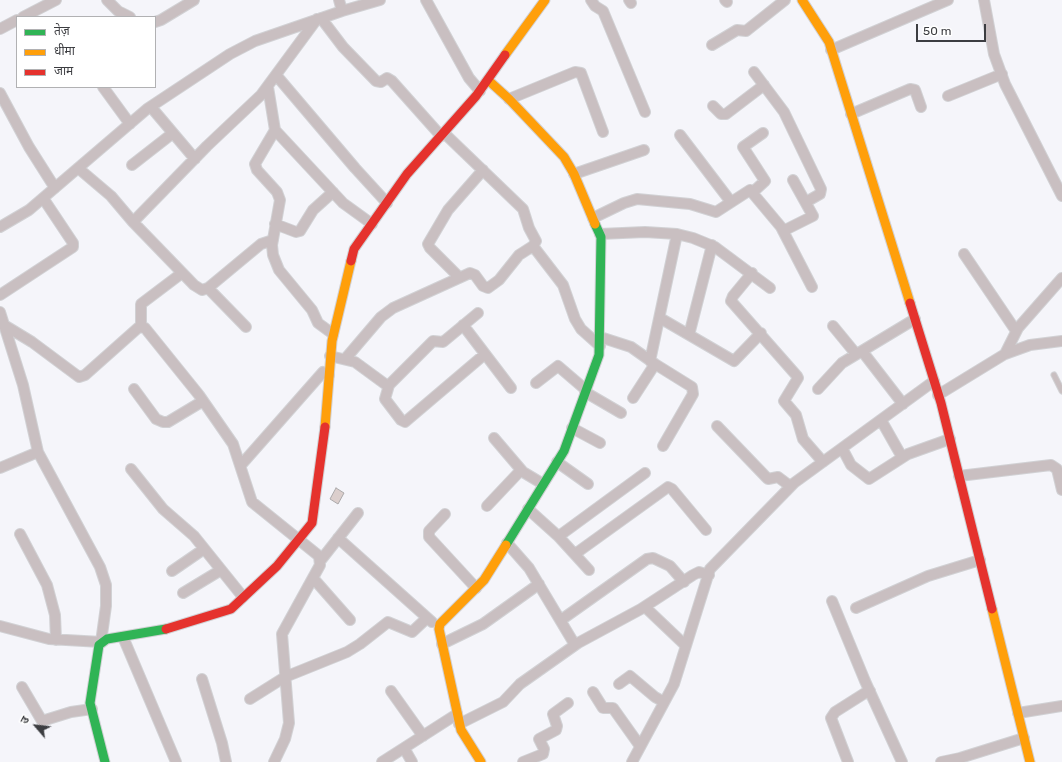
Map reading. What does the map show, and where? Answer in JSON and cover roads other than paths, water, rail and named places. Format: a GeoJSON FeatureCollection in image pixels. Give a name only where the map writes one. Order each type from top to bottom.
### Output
{"type":"FeatureCollection","features":[{"type":"Feature","properties":{"kind":"street"},"geometry":{"type":"LineString","coordinates":[[25,16],[56,0]]}},
{"type":"Feature","properties":{"kind":"street"},"geometry":{"type":"LineString","coordinates":[[107,0],[118,11],[128,16]]}},
{"type":"Feature","properties":{"kind":"street"},"geometry":{"type":"LineString","coordinates":[[156,22],[194,0]]}},
{"type":"Feature","properties":{"kind":"street"},"geometry":{"type":"LineString","coordinates":[[339,0],[342,11]]}},
{"type":"Feature","properties":{"kind":"street"},"geometry":{"type":"LineString","coordinates":[[0,227],[29,210],[151,107],[230,54],[256,41],[342,11],[380,0]]}},
{"type":"Feature","properties":{"kind":"street"},"geometry":{"type":"LineString","coordinates":[[426,0],[469,78],[480,91]]}},
{"type":"Feature","properties":{"kind":"street"},"geometry":{"type":"LineString","coordinates":[[0,626],[56,640],[101,642],[157,632],[231,609],[277,566],[312,523],[323,445],[333,334],[354,250],[407,174],[480,91],[545,0]]}},
{"type":"Feature","properties":{"kind":"street"},"geometry":{"type":"LineString","coordinates":[[591,0],[595,6],[603,11],[645,112]]}},
{"type":"Feature","properties":{"kind":"street"},"geometry":{"type":"LineString","coordinates":[[712,45],[737,30],[746,30],[785,0]]}},
{"type":"Feature","properties":{"kind":"street"},"geometry":{"type":"LineString","coordinates":[[802,0],[829,42],[934,381],[950,439],[1030,762]]}},
{"type":"Feature","properties":{"kind":"street"},"geometry":{"type":"LineString","coordinates":[[831,50],[948,0]]}},
{"type":"Feature","properties":{"kind":"street"},"geometry":{"type":"LineString","coordinates":[[984,0],[994,54],[1016,108],[1062,196]]}},
{"type":"Feature","properties":{"kind":"street"},"geometry":{"type":"LineString","coordinates":[[133,222],[261,95],[319,19]]}},
{"type":"Feature","properties":{"kind":"street"},"geometry":{"type":"LineString","coordinates":[[319,19],[343,47],[376,81],[381,82],[387,78],[392,81],[442,134],[483,170],[523,209],[529,228],[536,241],[533,246],[519,255],[499,280],[488,288],[483,286],[470,273],[393,308],[381,317],[346,358]]}},
{"type":"Feature","properties":{"kind":"street"},"geometry":{"type":"LineString","coordinates":[[0,29],[16,21]]}},
{"type":"Feature","properties":{"kind":"street"},"geometry":{"type":"LineString","coordinates":[[509,99],[575,72],[581,73],[603,132]]}},
{"type":"Feature","properties":{"kind":"street"},"geometry":{"type":"LineString","coordinates":[[754,72],[784,112],[821,190],[820,194],[806,202]]}},
{"type":"Feature","properties":{"kind":"street"},"geometry":{"type":"LineString","coordinates":[[948,96],[1002,74]]}},
{"type":"Feature","properties":{"kind":"street"},"geometry":{"type":"LineString","coordinates":[[276,75],[355,168],[387,203]]}},
{"type":"Feature","properties":{"kind":"street"},"geometry":{"type":"LineString","coordinates":[[481,762],[458,719],[442,644],[440,626],[442,621],[487,576],[564,451],[599,355],[600,341],[600,234],[574,174],[561,153],[509,99],[488,80]]}},
{"type":"Feature","properties":{"kind":"street"},"geometry":{"type":"LineString","coordinates":[[713,106],[721,114],[726,114],[764,85]]}},
{"type":"Feature","properties":{"kind":"street"},"geometry":{"type":"LineString","coordinates":[[268,87],[275,130],[349,209],[372,224]]}},
{"type":"Feature","properties":{"kind":"street"},"geometry":{"type":"LineString","coordinates":[[104,88],[130,124]]}},
{"type":"Feature","properties":{"kind":"street"},"geometry":{"type":"LineString","coordinates":[[851,114],[910,89],[915,90],[921,107]]}},
{"type":"Feature","properties":{"kind":"street"},"geometry":{"type":"LineString","coordinates":[[0,93],[29,147],[55,188]]}},
{"type":"Feature","properties":{"kind":"street"},"geometry":{"type":"LineString","coordinates":[[151,107],[195,159]]}},
{"type":"Feature","properties":{"kind":"street"},"geometry":{"type":"LineString","coordinates":[[275,130],[255,164],[257,170],[280,200],[272,255],[279,270],[312,310],[318,323],[333,334]]}},
{"type":"Feature","properties":{"kind":"street"},"geometry":{"type":"LineString","coordinates":[[132,165],[173,133]]}},
{"type":"Feature","properties":{"kind":"street"},"geometry":{"type":"LineString","coordinates":[[753,192],[765,181],[743,147],[763,133]]}},
{"type":"Feature","properties":{"kind":"street"},"geometry":{"type":"LineString","coordinates":[[680,135],[731,202]]}},
{"type":"Feature","properties":{"kind":"street"},"geometry":{"type":"LineString","coordinates":[[574,174],[644,150]]}},
{"type":"Feature","properties":{"kind":"street"},"geometry":{"type":"LineString","coordinates":[[78,168],[111,196],[133,222],[199,289],[205,290],[261,244],[273,240]]}},
{"type":"Feature","properties":{"kind":"street"},"geometry":{"type":"LineString","coordinates":[[459,277],[430,248],[429,240],[448,210],[483,170]]}},
{"type":"Feature","properties":{"kind":"street"},"geometry":{"type":"LineString","coordinates":[[783,232],[813,216],[793,180]]}},
{"type":"Feature","properties":{"kind":"street"},"geometry":{"type":"LineString","coordinates":[[593,218],[624,202],[637,199],[690,204],[716,212],[747,190],[753,192],[783,232],[812,287]]}},
{"type":"Feature","properties":{"kind":"street"},"geometry":{"type":"LineString","coordinates":[[276,224],[298,232],[317,206],[333,192]]}},
{"type":"Feature","properties":{"kind":"street"},"geometry":{"type":"LineString","coordinates":[[0,295],[73,247],[73,243],[43,198]]}},
{"type":"Feature","properties":{"kind":"street"},"geometry":{"type":"LineString","coordinates":[[600,234],[645,232],[677,234],[693,238],[712,245],[752,273],[770,288]]}},
{"type":"Feature","properties":{"kind":"street"},"geometry":{"type":"LineString","coordinates":[[633,398],[652,362],[677,234]]}},
{"type":"Feature","properties":{"kind":"street"},"geometry":{"type":"LineString","coordinates":[[689,335],[712,245]]}},
{"type":"Feature","properties":{"kind":"street"},"geometry":{"type":"LineString","coordinates":[[533,246],[563,285],[575,319],[581,329],[600,341],[631,347],[689,385],[694,390],[663,446]]}},
{"type":"Feature","properties":{"kind":"street"},"geometry":{"type":"LineString","coordinates":[[964,254],[1016,331]]}},
{"type":"Feature","properties":{"kind":"street"},"geometry":{"type":"LineString","coordinates":[[182,273],[141,304],[141,326],[203,401],[234,444],[252,502],[319,556],[321,560]]}},
{"type":"Feature","properties":{"kind":"street"},"geometry":{"type":"LineString","coordinates":[[752,273],[733,296],[731,301],[761,333],[797,376],[798,378],[784,401],[796,414],[803,439],[823,462]]}},
{"type":"Feature","properties":{"kind":"street"},"geometry":{"type":"LineString","coordinates":[[1005,354],[1016,331],[1062,278]]}},
{"type":"Feature","properties":{"kind":"street"},"geometry":{"type":"LineString","coordinates":[[208,288],[246,327]]}},
{"type":"Feature","properties":{"kind":"street"},"geometry":{"type":"LineString","coordinates":[[0,312],[23,385],[38,452],[104,576],[106,606],[90,703],[105,762]]}},
{"type":"Feature","properties":{"kind":"street"},"geometry":{"type":"LineString","coordinates":[[478,313],[443,342],[433,342],[389,385],[385,399],[401,420],[405,422],[485,354]]}},
{"type":"Feature","properties":{"kind":"street"},"geometry":{"type":"LineString","coordinates":[[660,318],[734,361],[761,333]]}},
{"type":"Feature","properties":{"kind":"street"},"geometry":{"type":"LineString","coordinates":[[818,389],[835,370],[859,352],[915,319]]}},
{"type":"Feature","properties":{"kind":"street"},"geometry":{"type":"LineString","coordinates":[[4,325],[29,340],[79,377],[85,375],[141,326]]}},
{"type":"Feature","properties":{"kind":"street"},"geometry":{"type":"LineString","coordinates":[[463,325],[512,388]]}},
{"type":"Feature","properties":{"kind":"street"},"geometry":{"type":"LineString","coordinates":[[833,326],[859,352],[902,404]]}},
{"type":"Feature","properties":{"kind":"street"},"geometry":{"type":"LineString","coordinates":[[938,395],[1005,354],[1030,345],[1062,341]]}},
{"type":"Feature","properties":{"kind":"street"},"geometry":{"type":"LineString","coordinates":[[330,356],[346,358],[363,366],[385,384],[389,385]]}},
{"type":"Feature","properties":{"kind":"street"},"geometry":{"type":"LineString","coordinates":[[536,383],[558,366],[586,391],[621,414]]}},
{"type":"Feature","properties":{"kind":"street"},"geometry":{"type":"LineString","coordinates":[[241,465],[323,372],[329,376]]}},
{"type":"Feature","properties":{"kind":"street"},"geometry":{"type":"LineString","coordinates":[[632,762],[674,684],[710,569],[790,486],[934,381]]}},
{"type":"Feature","properties":{"kind":"street"},"geometry":{"type":"LineString","coordinates":[[134,389],[156,419],[163,422],[168,422],[203,401]]}},
{"type":"Feature","properties":{"kind":"street"},"geometry":{"type":"LineString","coordinates":[[881,420],[902,457]]}},
{"type":"Feature","properties":{"kind":"street"},"geometry":{"type":"LineString","coordinates":[[717,426],[766,477],[770,479],[778,477],[790,486]]}},
{"type":"Feature","properties":{"kind":"street"},"geometry":{"type":"LineString","coordinates":[[572,428],[600,443]]}},
{"type":"Feature","properties":{"kind":"street"},"geometry":{"type":"LineString","coordinates":[[494,438],[521,470],[543,484]]}},
{"type":"Feature","properties":{"kind":"street"},"geometry":{"type":"LineString","coordinates":[[842,448],[851,466],[869,479],[902,457],[917,450],[950,439]]}},
{"type":"Feature","properties":{"kind":"street"},"geometry":{"type":"LineString","coordinates":[[0,468],[38,452]]}},
{"type":"Feature","properties":{"kind":"street"},"geometry":{"type":"LineString","coordinates":[[557,462],[588,484]]}},
{"type":"Feature","properties":{"kind":"street"},"geometry":{"type":"LineString","coordinates":[[959,476],[1051,465],[1057,469],[1060,475],[1062,490]]}},
{"type":"Feature","properties":{"kind":"street"},"geometry":{"type":"LineString","coordinates":[[131,469],[163,509],[190,532],[243,598]]}},
{"type":"Feature","properties":{"kind":"street"},"geometry":{"type":"LineString","coordinates":[[487,506],[521,470]]}},
{"type":"Feature","properties":{"kind":"street"},"geometry":{"type":"LineString","coordinates":[[559,536],[645,473]]}},
{"type":"Feature","properties":{"kind":"street"},"geometry":{"type":"LineString","coordinates":[[575,554],[668,487],[672,489],[706,530]]}},
{"type":"Feature","properties":{"kind":"street"},"geometry":{"type":"LineString","coordinates":[[528,509],[559,536],[589,570]]}},
{"type":"Feature","properties":{"kind":"street"},"geometry":{"type":"LineString","coordinates":[[274,762],[285,739],[289,723],[282,634],[313,578],[321,560],[358,513]]}},
{"type":"Feature","properties":{"kind":"street"},"geometry":{"type":"LineString","coordinates":[[444,514],[429,531],[429,537],[476,588]]}},
{"type":"Feature","properties":{"kind":"street"},"geometry":{"type":"LineString","coordinates":[[20,534],[47,585],[54,615],[56,640]]}},
{"type":"Feature","properties":{"kind":"street"},"geometry":{"type":"LineString","coordinates":[[338,538],[427,618],[440,626]]}},
{"type":"Feature","properties":{"kind":"street"},"geometry":{"type":"LineString","coordinates":[[507,543],[529,568],[575,645]]}},
{"type":"Feature","properties":{"kind":"street"},"geometry":{"type":"LineString","coordinates":[[172,571],[204,549]]}},
{"type":"Feature","properties":{"kind":"street"},"geometry":{"type":"LineString","coordinates":[[561,620],[647,558],[654,558],[670,566],[684,582]]}},
{"type":"Feature","properties":{"kind":"street"},"geometry":{"type":"LineString","coordinates":[[856,608],[928,576],[980,560]]}},
{"type":"Feature","properties":{"kind":"street"},"geometry":{"type":"LineString","coordinates":[[183,593],[221,570]]}},
{"type":"Feature","properties":{"kind":"street"},"geometry":{"type":"LineString","coordinates":[[382,762],[423,736],[458,719],[503,702],[520,684],[575,645],[644,607],[699,572],[709,575]]}},
{"type":"Feature","properties":{"kind":"street"},"geometry":{"type":"LineString","coordinates":[[313,578],[350,620]]}},
{"type":"Feature","properties":{"kind":"street"},"geometry":{"type":"LineString","coordinates":[[442,644],[483,624],[539,584]]}},
{"type":"Feature","properties":{"kind":"street"},"geometry":{"type":"LineString","coordinates":[[832,601],[870,692],[902,762]]}},
{"type":"Feature","properties":{"kind":"street"},"geometry":{"type":"LineString","coordinates":[[644,607],[686,646]]}},
{"type":"Feature","properties":{"kind":"street"},"geometry":{"type":"LineString","coordinates":[[250,699],[285,677],[347,652],[360,644],[388,622],[412,632],[427,618]]}},
{"type":"Feature","properties":{"kind":"street"},"geometry":{"type":"LineString","coordinates":[[123,637],[176,762]]}},
{"type":"Feature","properties":{"kind":"street"},"geometry":{"type":"LineString","coordinates":[[619,684],[630,676],[655,697],[664,702]]}},
{"type":"Feature","properties":{"kind":"street"},"geometry":{"type":"LineString","coordinates":[[202,679],[222,743],[226,762]]}},
{"type":"Feature","properties":{"kind":"street"},"geometry":{"type":"LineString","coordinates":[[22,687],[42,721],[71,712],[92,709]]}},
{"type":"Feature","properties":{"kind":"street"},"geometry":{"type":"LineString","coordinates":[[391,691],[423,736]]}},
{"type":"Feature","properties":{"kind":"street"},"geometry":{"type":"LineString","coordinates":[[593,692],[604,708],[613,708],[640,746]]}},
{"type":"Feature","properties":{"kind":"street"},"geometry":{"type":"LineString","coordinates":[[848,762],[831,718],[835,712],[865,693],[870,692]]}},
{"type":"Feature","properties":{"kind":"street"},"geometry":{"type":"LineString","coordinates":[[523,762],[543,754],[544,750],[539,739],[556,730],[557,726],[553,714],[568,703]]}},
{"type":"Feature","properties":{"kind":"street"},"geometry":{"type":"LineString","coordinates":[[1018,713],[1062,706]]}},
{"type":"Feature","properties":{"kind":"street"},"geometry":{"type":"LineString","coordinates":[[941,762],[960,758],[1024,738]]}},
{"type":"Feature","properties":{"kind":"street"},"geometry":{"type":"LineString","coordinates":[[404,748],[412,762]]}},
{"type":"Feature","properties":{"kind":"lane"},"geometry":{"type":"LineString","coordinates":[[1054,375],[1061,388]]}}]}
